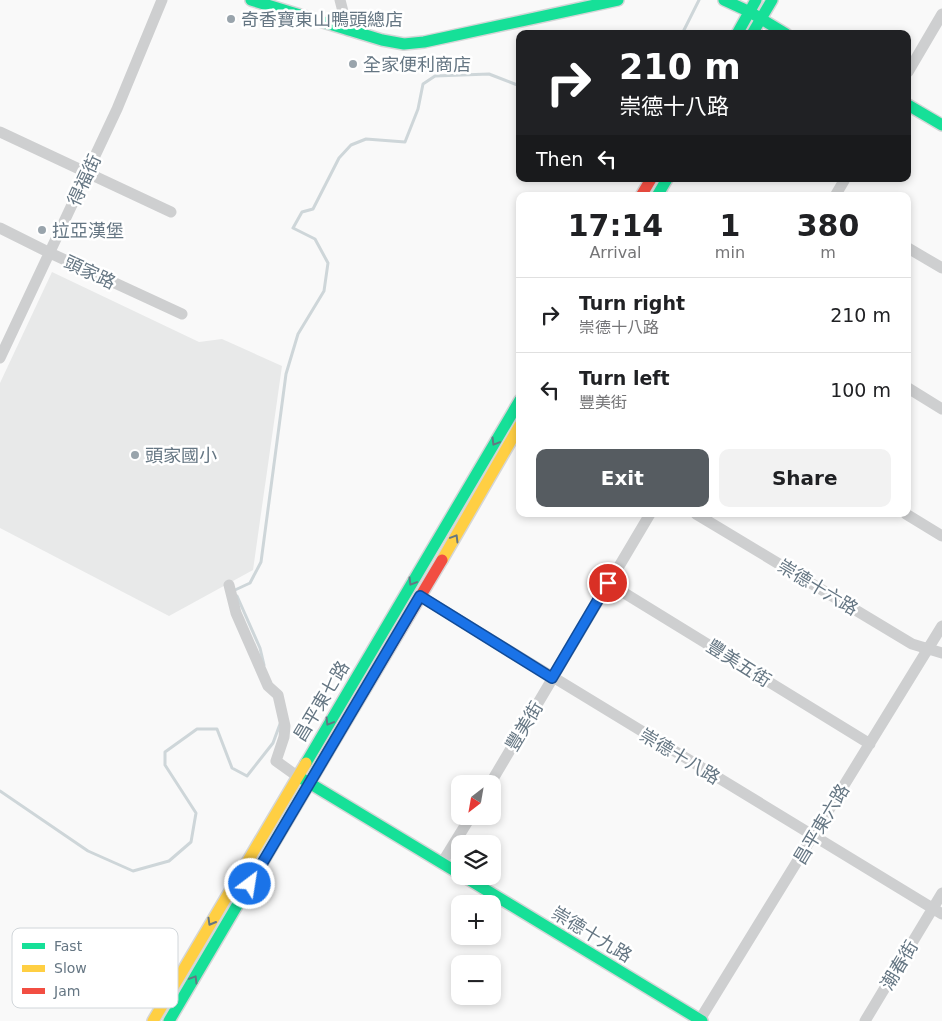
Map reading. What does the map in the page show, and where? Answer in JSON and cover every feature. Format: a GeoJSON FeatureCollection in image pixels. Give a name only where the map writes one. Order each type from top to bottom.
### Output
{"type":"FeatureCollection","features":[{"type":"Feature","properties":{"kind":"street","name":"得福街"},"geometry":{"type":"LineString","coordinates":[[0,358],[117,109],[162,0]]}},
{"type":"Feature","properties":{"kind":"street"},"geometry":{"type":"LineString","coordinates":[[251,0],[348,31],[404,44],[434,40],[618,0]]}},
{"type":"Feature","properties":{"kind":"street"},"geometry":{"type":"LineString","coordinates":[[340,0],[348,31]]}},
{"type":"Feature","properties":{"kind":"street"},"geometry":{"type":"LineString","coordinates":[[724,0],[750,12],[779,30]]}},
{"type":"Feature","properties":{"kind":"street"},"geometry":{"type":"LineString","coordinates":[[739,30],[756,0]]}},
{"type":"Feature","properties":{"kind":"street"},"geometry":{"type":"LineString","coordinates":[[754,30],[772,0]]}},
{"type":"Feature","properties":{"kind":"street"},"geometry":{"type":"LineString","coordinates":[[911,67],[942,14]]}},
{"type":"Feature","properties":{"kind":"street"},"geometry":{"type":"LineString","coordinates":[[911,107],[942,125]]}},
{"type":"Feature","properties":{"kind":"street"},"geometry":{"type":"LineString","coordinates":[[0,132],[172,212]]}},
{"type":"Feature","properties":{"kind":"street","name":"頭家路"},"geometry":{"type":"LineString","coordinates":[[0,228],[182,314]]}},
{"type":"Feature","properties":{"kind":"street"},"geometry":{"type":"LineString","coordinates":[[911,250],[942,268]]}},
{"type":"Feature","properties":{"kind":"street"},"geometry":{"type":"LineString","coordinates":[[911,390],[942,409]]}},
{"type":"Feature","properties":{"kind":"street","name":"昌平東七路"},"geometry":{"type":"LineString","coordinates":[[178,978],[516,411]]}},
{"type":"Feature","properties":{"kind":"street","name":"昌平東七路"},"geometry":{"type":"LineString","coordinates":[[175,1019],[516,432]]}},
{"type":"Feature","properties":{"kind":"street","name":"豐美街"},"geometry":{"type":"LineString","coordinates":[[495,775],[648,517]]}},
{"type":"Feature","properties":{"kind":"street","name":"崇德十六路"},"geometry":{"type":"LineString","coordinates":[[701,517],[912,644],[942,653]]}},
{"type":"Feature","properties":{"kind":"street"},"geometry":{"type":"LineString","coordinates":[[911,517],[942,536]]}},
{"type":"Feature","properties":{"kind":"street","name":"豐美五街"},"geometry":{"type":"LineString","coordinates":[[608,583],[870,744]]}},
{"type":"Feature","properties":{"kind":"street"},"geometry":{"type":"LineString","coordinates":[[229,585],[236,613],[268,686],[278,695],[285,726],[284,737],[276,761],[297,776],[451,869]]}},
{"type":"Feature","properties":{"kind":"street","name":"崇德十八路"},"geometry":{"type":"LineString","coordinates":[[420,596],[937,911]]}},
{"type":"Feature","properties":{"kind":"street","name":"昌平東六路"},"geometry":{"type":"LineString","coordinates":[[700,1021],[942,626]]}},
{"type":"Feature","properties":{"kind":"street"},"geometry":{"type":"LineString","coordinates":[[442,864],[465,825]]}},
{"type":"Feature","properties":{"kind":"street","name":"崇德十九路"},"geometry":{"type":"LineString","coordinates":[[478,885],[700,1021]]}},
{"type":"Feature","properties":{"kind":"street","name":"潮春街"},"geometry":{"type":"LineString","coordinates":[[865,1021],[937,911],[942,893]]}},
{"type":"Feature","properties":{"kind":"street","name":"昌平東七路"},"geometry":{"type":"LineString","coordinates":[[153,1021],[161,1008]]}},
{"type":"Feature","properties":{"kind":"shaded area","name":"頭家國小"},"geometry":{"type":"Polygon","coordinates":[[[52,272],[199,342],[222,339],[282,366],[253,570],[169,616],[0,528],[0,383],[52,272]]]}},
{"type":"Feature","properties":{"kind":"waterway"},"geometry":{"type":"LineString","coordinates":[[684,30],[699,0]]}},
{"type":"Feature","properties":{"kind":"waterway"},"geometry":{"type":"LineString","coordinates":[[235,590],[250,583],[261,562],[286,374],[298,334],[324,291],[328,263],[315,239],[293,228],[302,212],[313,209],[339,158],[351,145],[366,139],[405,142],[418,109],[423,84],[435,76],[489,74],[516,84]]}},
{"type":"Feature","properties":{"kind":"waterway"},"geometry":{"type":"LineString","coordinates":[[237,596],[260,648],[264,665]]}},
{"type":"Feature","properties":{"kind":"waterway"},"geometry":{"type":"LineString","coordinates":[[0,791],[88,851],[133,871],[169,861],[191,842],[196,813],[165,765],[165,752],[197,729],[217,729],[232,768],[247,776],[273,743],[280,724]]}},
{"type":"Feature","properties":{"kind":"traffic: fast"},"geometry":{"type":"LineString","coordinates":[[251,0],[382,40],[404,44],[424,42],[618,0]]}},
{"type":"Feature","properties":{"kind":"traffic: fast"},"geometry":{"type":"LineString","coordinates":[[724,0],[750,12],[779,30]]}},
{"type":"Feature","properties":{"kind":"traffic: fast"},"geometry":{"type":"LineString","coordinates":[[739,30],[756,0]]}},
{"type":"Feature","properties":{"kind":"traffic: fast"},"geometry":{"type":"LineString","coordinates":[[754,30],[772,0]]}},
{"type":"Feature","properties":{"kind":"traffic: fast"},"geometry":{"type":"LineString","coordinates":[[911,107],[942,125]]}},
{"type":"Feature","properties":{"kind":"traffic: fast"},"geometry":{"type":"LineString","coordinates":[[659,192],[665,182]]}},
{"type":"Feature","properties":{"kind":"traffic: fast"},"geometry":{"type":"LineString","coordinates":[[306,763],[516,407]]}},
{"type":"Feature","properties":{"kind":"traffic: fast"},"geometry":{"type":"LineString","coordinates":[[178,1006],[327,753]]}},
{"type":"Feature","properties":{"kind":"traffic: fast"},"geometry":{"type":"LineString","coordinates":[[301,778],[451,869]]}},
{"type":"Feature","properties":{"kind":"traffic: fast"},"geometry":{"type":"LineString","coordinates":[[478,885],[702,1021]]}},
{"type":"Feature","properties":{"kind":"traffic: fast"},"geometry":{"type":"LineString","coordinates":[[169,1021],[177,1008]]}},
{"type":"Feature","properties":{"kind":"traffic: slow"},"geometry":{"type":"LineString","coordinates":[[442,560],[516,432]]}},
{"type":"Feature","properties":{"kind":"traffic: slow"},"geometry":{"type":"LineString","coordinates":[[178,979],[306,763]]}},
{"type":"Feature","properties":{"kind":"traffic: slow"},"geometry":{"type":"LineString","coordinates":[[153,1021],[161,1008]]}},
{"type":"Feature","properties":{"kind":"traffic: jam"},"geometry":{"type":"LineString","coordinates":[[643,192],[649,182]]}},
{"type":"Feature","properties":{"kind":"traffic: jam"},"geometry":{"type":"LineString","coordinates":[[327,753],[442,560]]}},
{"type":"Feature","properties":{"kind":"place","name":"奇香寶東山鴨頭總店"},"geometry":{"type":"Point","coordinates":[231,19]}},
{"type":"Feature","properties":{"kind":"place","name":"全家便利商店"},"geometry":{"type":"Point","coordinates":[353,64]}},
{"type":"Feature","properties":{"kind":"place","name":"拉亞漢堡"},"geometry":{"type":"Point","coordinates":[42,230]}},
{"type":"Feature","properties":{"kind":"place","name":"頭家國小"},"geometry":{"type":"Point","coordinates":[135,455]}},
{"type":"Feature","properties":{"kind":"route"},"geometry":{"type":"LineString","coordinates":[[250,884],[420,596],[552,678],[608,583]]}}]}
